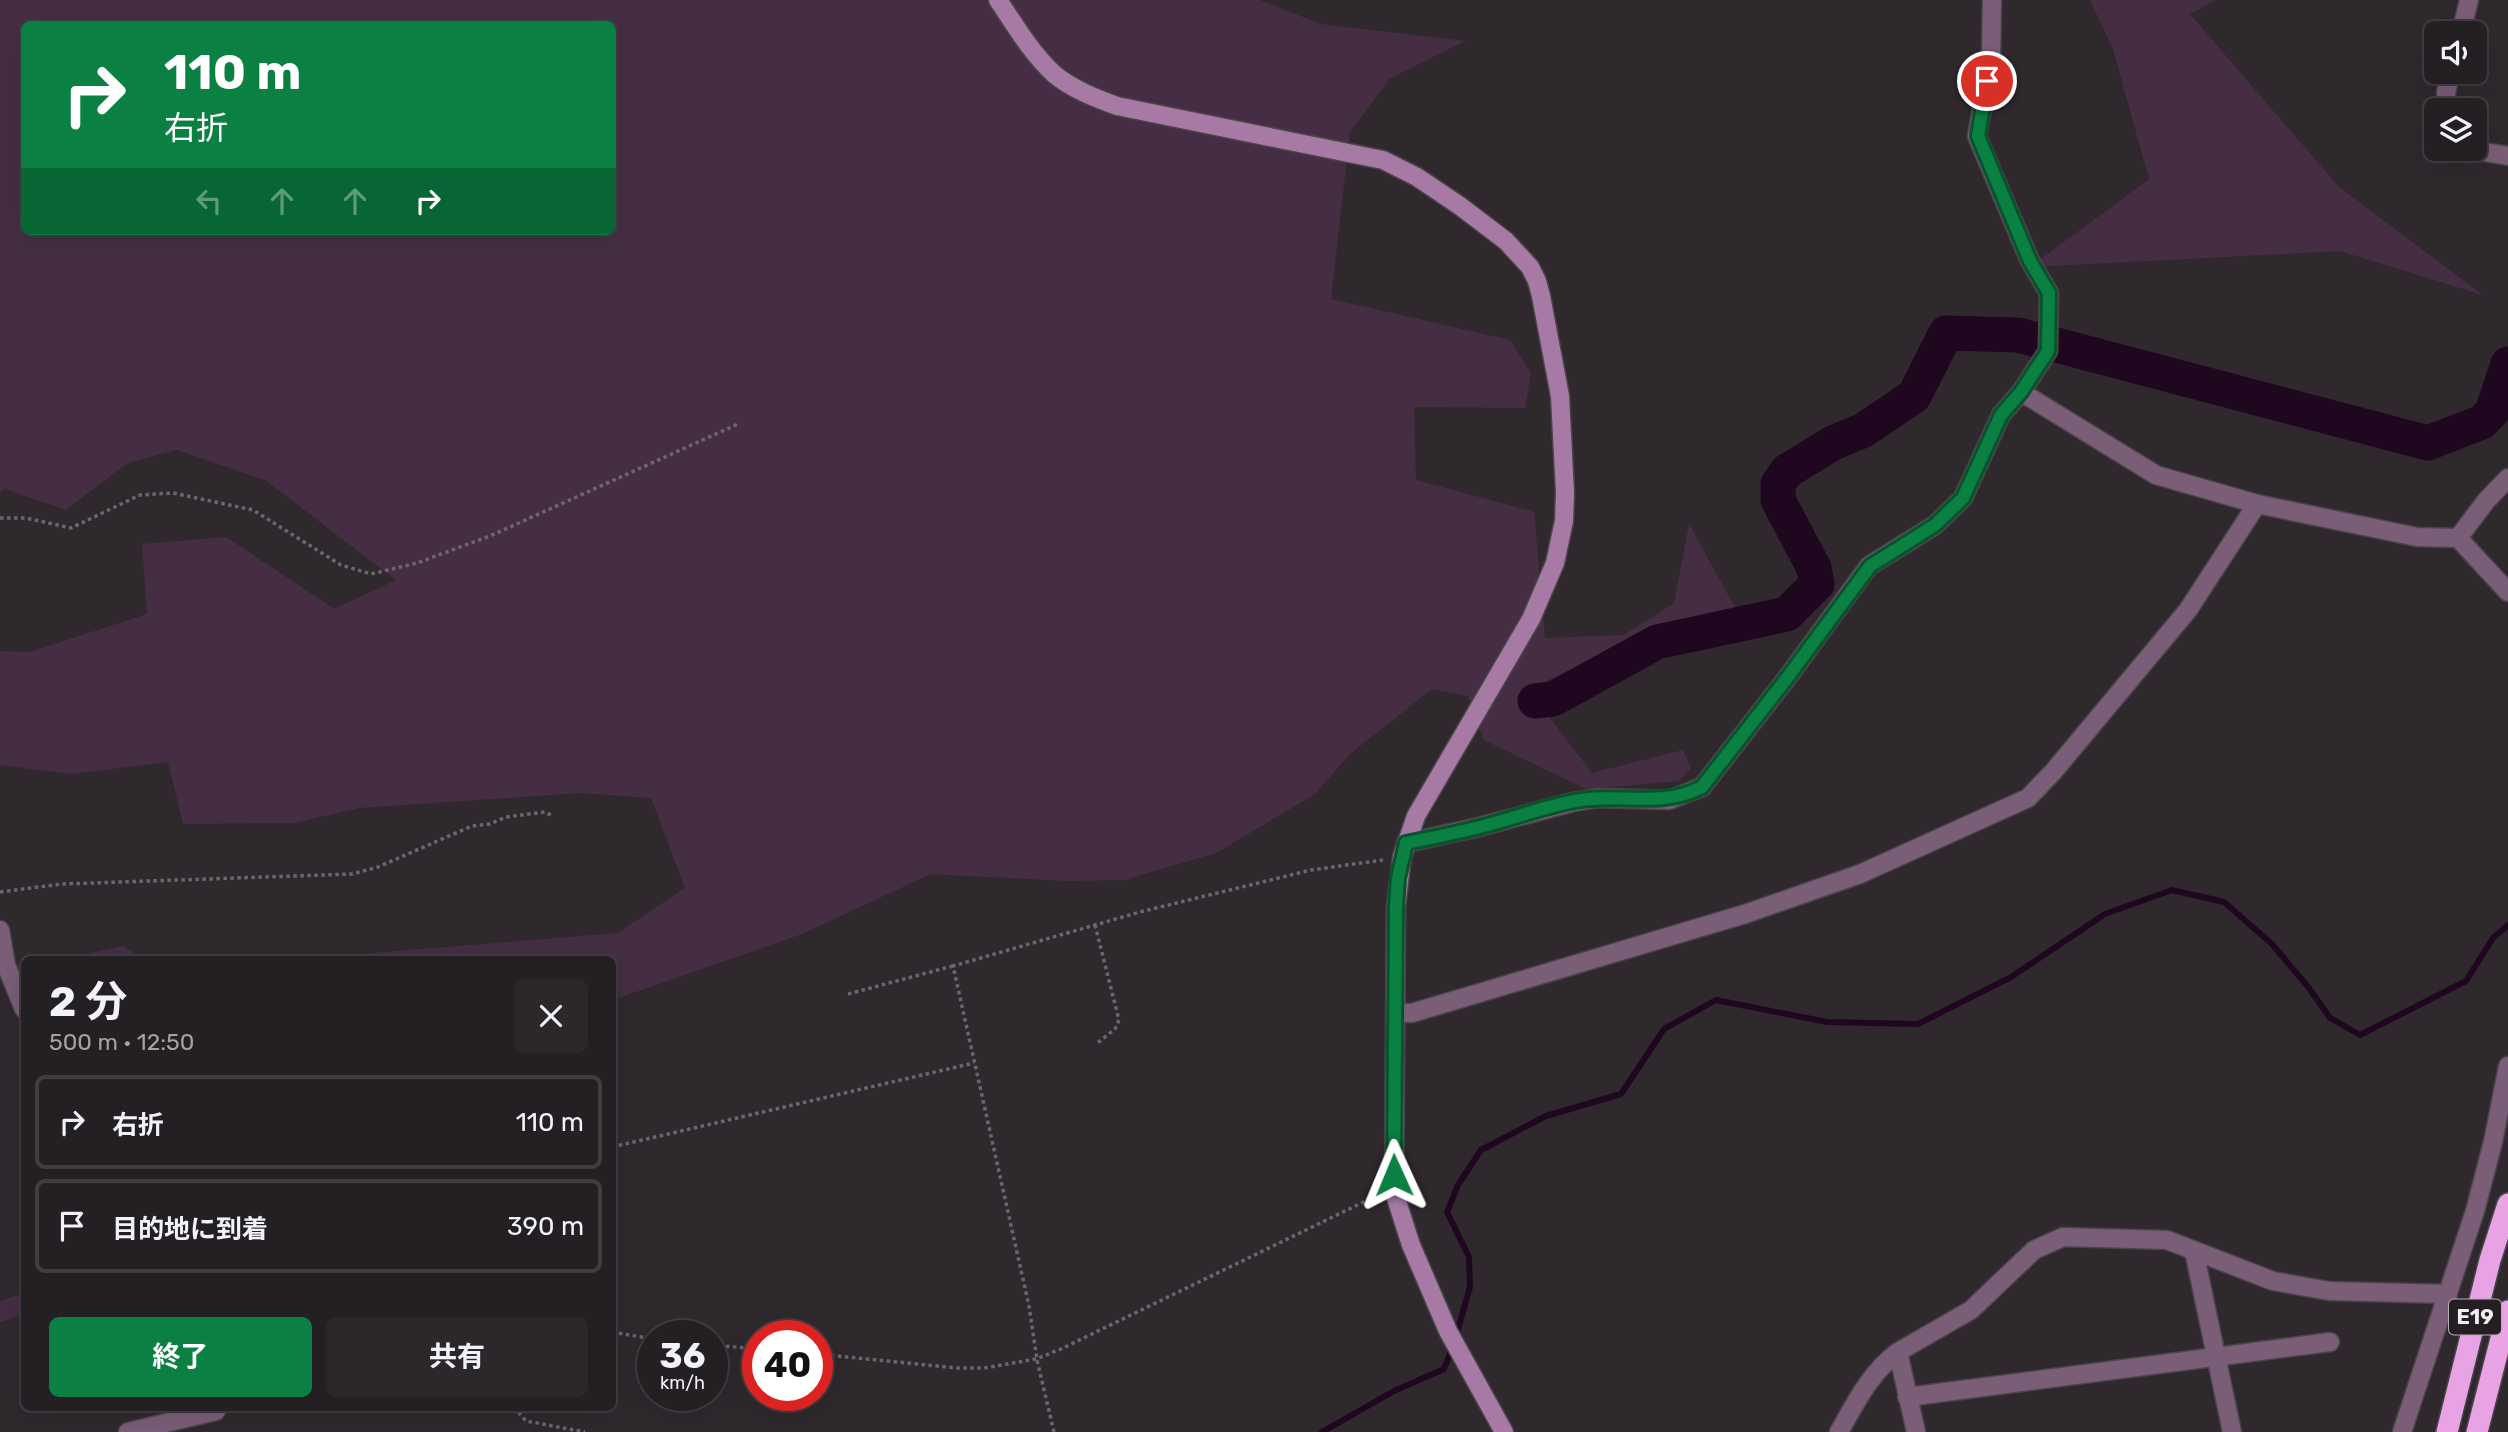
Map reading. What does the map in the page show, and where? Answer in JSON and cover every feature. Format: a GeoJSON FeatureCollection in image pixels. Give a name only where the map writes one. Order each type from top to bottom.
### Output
{"type":"FeatureCollection","features":[{"type":"Feature","properties":{"kind":"highway","name":"E19"},"geometry":{"type":"LineString","coordinates":[[2447,1432],[2490,1260],[2508,1204]]}},
{"type":"Feature","properties":{"kind":"highway","name":"E19"},"geometry":{"type":"LineString","coordinates":[[2477,1432],[2508,1311]]}},
{"type":"Feature","properties":{"kind":"street"},"geometry":{"type":"LineString","coordinates":[[998,0],[1036,54],[1054,74],[1088,95],[1129,109],[1384,160],[1417,177],[1486,225],[1521,256],[1537,281],[1560,396],[1565,493],[1564,521],[1555,563],[1531,619],[1416,816],[1404,850],[1396,907],[1394,1192],[1410,1245],[1448,1331],[1504,1432]]}},
{"type":"Feature","properties":{"kind":"street"},"geometry":{"type":"LineString","coordinates":[[1404,850],[1573,802],[1598,797],[1669,800],[1702,787],[1870,566],[1935,525],[1963,498],[1996,424],[2048,351],[2049,293],[2030,261],[1978,136],[1991,58],[1992,0]]}},
{"type":"Feature","properties":{"kind":"street"},"geometry":{"type":"LineString","coordinates":[[2464,21],[2469,0]]}},
{"type":"Feature","properties":{"kind":"street"},"geometry":{"type":"LineString","coordinates":[[2487,152],[2508,156]]}},
{"type":"Feature","properties":{"kind":"street"},"geometry":{"type":"LineString","coordinates":[[2021,392],[2156,475],[2257,504],[2417,537],[2458,538],[2508,592]]}},
{"type":"Feature","properties":{"kind":"street"},"geometry":{"type":"LineString","coordinates":[[2458,538],[2486,501],[2508,478]]}},
{"type":"Feature","properties":{"kind":"street"},"geometry":{"type":"LineString","coordinates":[[1396,1013],[1412,1013],[1745,914],[1860,874],[2028,798],[2189,610],[2257,504]]}},
{"type":"Feature","properties":{"kind":"street"},"geometry":{"type":"LineString","coordinates":[[0,930],[6,965],[21,1002]]}},
{"type":"Feature","properties":{"kind":"street"},"geometry":{"type":"LineString","coordinates":[[2402,1432],[2478,1199],[2508,1066]]}},
{"type":"Feature","properties":{"kind":"street"},"geometry":{"type":"LineString","coordinates":[[1839,1432],[1870,1378],[1882,1363],[1971,1310],[2034,1250],[2063,1237],[2167,1240],[2273,1281],[2329,1291],[2448,1294]]}},
{"type":"Feature","properties":{"kind":"street"},"geometry":{"type":"LineString","coordinates":[[2194,1251],[2232,1432]]}},
{"type":"Feature","properties":{"kind":"street"},"geometry":{"type":"LineString","coordinates":[[1907,1397],[2330,1342]]}},
{"type":"Feature","properties":{"kind":"street"},"geometry":{"type":"LineString","coordinates":[[1898,1352],[1916,1432]]}},
{"type":"Feature","properties":{"kind":"street"},"geometry":{"type":"LineString","coordinates":[[128,1432],[216,1411]]}},
{"type":"Feature","properties":{"kind":"path"},"geometry":{"type":"LineString","coordinates":[[0,518],[26,518],[71,528],[140,495],[173,493],[253,510],[341,565],[371,574],[417,562],[490,536],[738,425]]}},
{"type":"Feature","properties":{"kind":"path"},"geometry":{"type":"LineString","coordinates":[[0,892],[62,884],[352,874],[378,867],[472,825],[490,824],[506,817],[532,813],[545,812],[553,816]]}},
{"type":"Feature","properties":{"kind":"path"},"geometry":{"type":"LineString","coordinates":[[848,994],[1095,925],[1311,870],[1404,850]]}},
{"type":"Feature","properties":{"kind":"path"},"geometry":{"type":"LineString","coordinates":[[1095,925],[1119,1020],[1115,1029],[1096,1045]]}},
{"type":"Feature","properties":{"kind":"path"},"geometry":{"type":"LineString","coordinates":[[953,966],[1029,1306],[1036,1359],[1055,1432]]}},
{"type":"Feature","properties":{"kind":"path"},"geometry":{"type":"LineString","coordinates":[[616,1146],[974,1063]]}},
{"type":"Feature","properties":{"kind":"path"},"geometry":{"type":"LineString","coordinates":[[833,1356],[957,1368],[984,1368],[1036,1359],[1380,1194],[1394,1192]]}},
{"type":"Feature","properties":{"kind":"path"},"geometry":{"type":"LineString","coordinates":[[616,1333],[637,1336]]}},
{"type":"Feature","properties":{"kind":"path"},"geometry":{"type":"LineString","coordinates":[[517,1411],[526,1421],[585,1432]]}},
{"type":"Feature","properties":{"kind":"shaded area"},"geometry":{"type":"Polygon","coordinates":[[[0,0],[1260,0],[1321,24],[1465,41],[1389,79],[1350,132],[1331,299],[1510,340],[1531,373],[1525,408],[1414,407],[1416,480],[1534,512],[1545,638],[1624,635],[1674,603],[1689,524],[1738,613],[1651,634],[1528,689],[1592,773],[1683,750],[1691,768],[1679,781],[1586,789],[1484,740],[1468,696],[1432,689],[1350,754],[1315,794],[1216,853],[1124,880],[1068,881],[931,874],[802,934],[616,999],[616,956],[335,956],[618,933],[685,888],[651,798],[580,793],[359,808],[294,823],[183,824],[168,762],[71,774],[0,765],[0,651],[30,652],[147,614],[142,544],[226,537],[334,609],[396,580],[265,480],[177,450],[127,463],[66,510],[5,489],[0,492],[0,0]]]}},
{"type":"Feature","properties":{"kind":"shaded area"},"geometry":{"type":"Polygon","coordinates":[[[2090,0],[2216,0],[2190,14],[2338,186],[2483,295],[2340,251],[2030,267],[2149,179],[2113,49],[2090,0]]]}},
{"type":"Feature","properties":{"kind":"shaded area"},"geometry":{"type":"Polygon","coordinates":[[[123,946],[138,956],[77,956],[123,946]]]}},
{"type":"Feature","properties":{"kind":"shaded area"},"geometry":{"type":"Polygon","coordinates":[[[21,1294],[21,1315],[0,1322],[0,1301],[21,1294]]]}},
{"type":"Feature","properties":{"kind":"waterway"},"geometry":{"type":"LineString","coordinates":[[1535,701],[1553,699],[1657,642],[1787,614],[1817,584],[1814,568],[1778,500],[1778,484],[1787,471],[1833,443],[1864,430],[1914,396],[1946,333],[2018,335],[2428,443],[2482,422],[2492,412],[2508,364]]}},
{"type":"Feature","properties":{"kind":"waterway"},"geometry":{"type":"LineString","coordinates":[[1456,1336],[1470,1287],[1469,1257],[1447,1212],[1458,1185],[1481,1150],[1546,1116],[1621,1094],[1664,1029],[1716,1000],[1827,1022],[1918,1024],[2011,977],[2105,914],[2172,890],[2224,902],[2272,944],[2330,1018],[2360,1035],[2466,981],[2493,938],[2508,925]]}},
{"type":"Feature","properties":{"kind":"waterway"},"geometry":{"type":"LineString","coordinates":[[1322,1432],[1394,1391],[1444,1369],[1453,1346]]}},
{"type":"Feature","properties":{"kind":"route"},"geometry":{"type":"LineString","coordinates":[[1394,1175],[1396,907],[1398,878],[1406,843],[1598,797],[1669,800],[1702,787],[1787,678],[1858,579],[1870,566],[1948,515],[1963,498],[2001,415],[2021,392],[2048,351],[2049,293],[2030,261],[1978,136],[1987,81]]}}]}
